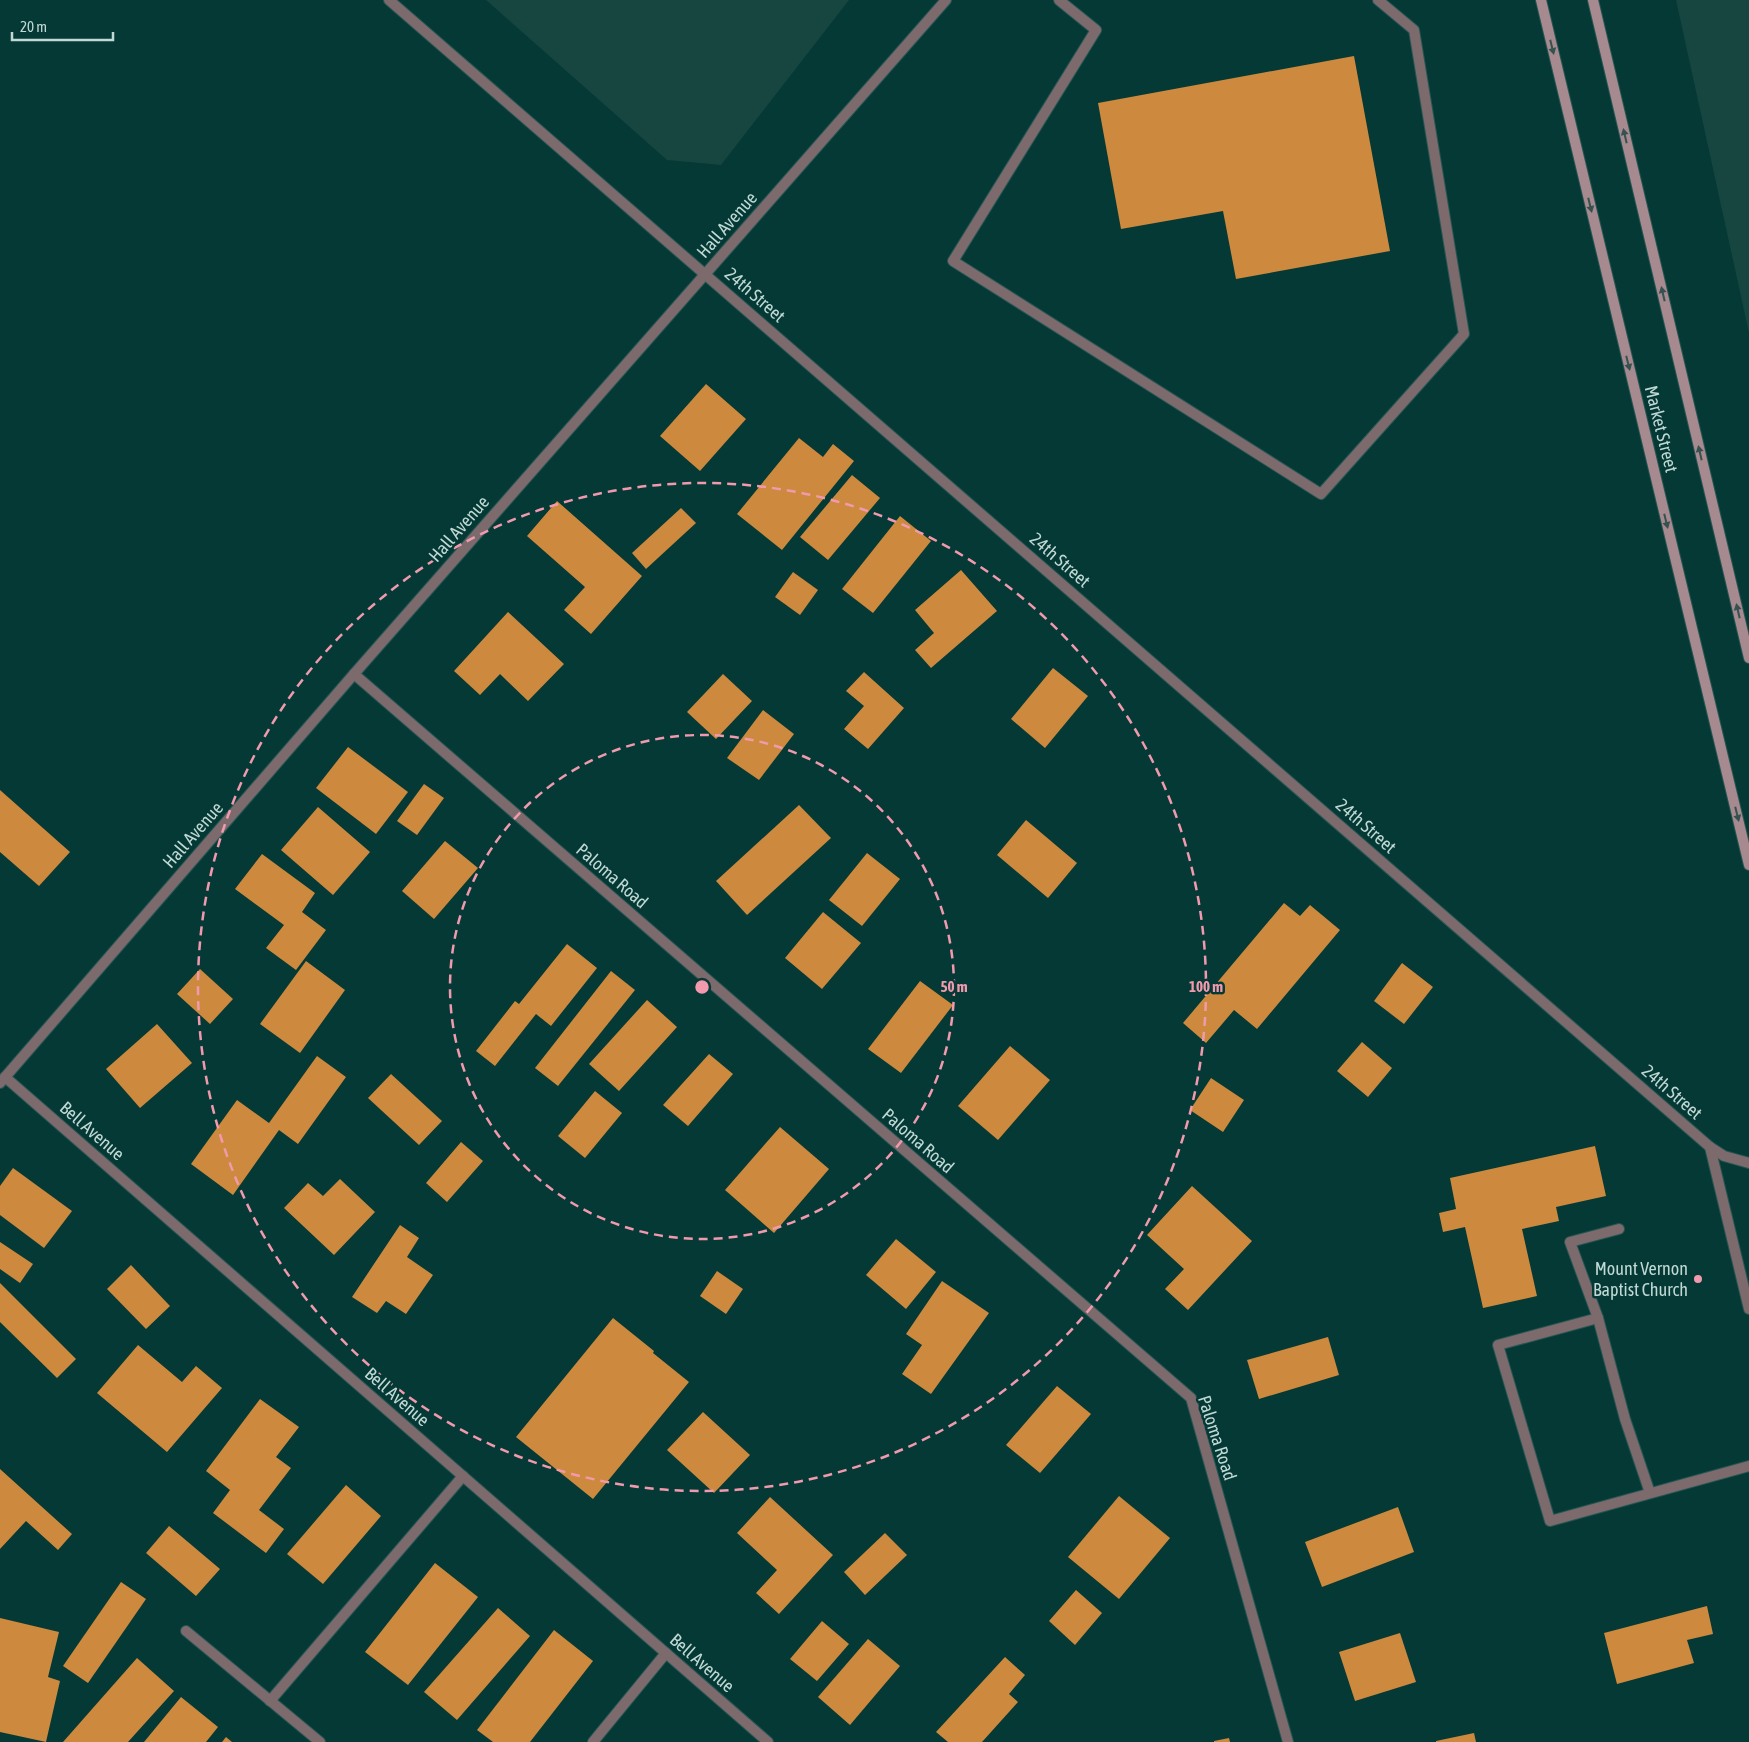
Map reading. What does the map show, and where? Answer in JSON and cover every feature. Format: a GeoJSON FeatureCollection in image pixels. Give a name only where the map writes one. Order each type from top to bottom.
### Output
{"type":"FeatureCollection","features":[{"type":"Feature","properties":{"kind":"main road","name":"Market Street"},"geometry":{"type":"LineString","coordinates":[[1541,0],[1749,865]]}},
{"type":"Feature","properties":{"kind":"main road","name":"Market Street"},"geometry":{"type":"LineString","coordinates":[[1592,0],[1749,658]]}},
{"type":"Feature","properties":{"kind":"street","name":"24th Street"},"geometry":{"type":"LineString","coordinates":[[389,0],[1710,1147],[1724,1156],[1749,1163]]}},
{"type":"Feature","properties":{"kind":"street","name":"Hall Avenue"},"geometry":{"type":"LineString","coordinates":[[2,1080],[354,674],[946,0]]}},
{"type":"Feature","properties":{"kind":"street"},"geometry":{"type":"LineString","coordinates":[[1059,0],[1096,30],[954,261],[1321,494],[1464,334],[1414,30],[1378,0]]}},
{"type":"Feature","properties":{"kind":"street","name":"Paloma Road"},"geometry":{"type":"LineString","coordinates":[[354,674],[1191,1398],[1288,1742]]}},
{"type":"Feature","properties":{"kind":"street","name":"Bell Avenue"},"geometry":{"type":"LineString","coordinates":[[2,1080],[463,1476],[768,1742]]}},
{"type":"Feature","properties":{"kind":"street"},"geometry":{"type":"LineString","coordinates":[[1710,1147],[1749,1309]]}},
{"type":"Feature","properties":{"kind":"street"},"geometry":{"type":"LineString","coordinates":[[1619,1229],[1570,1242],[1598,1318],[1625,1419],[1650,1493]]}},
{"type":"Feature","properties":{"kind":"street"},"geometry":{"type":"LineString","coordinates":[[1598,1318],[1498,1345],[1550,1521],[1749,1466]]}},
{"type":"Feature","properties":{"kind":"street"},"geometry":{"type":"LineString","coordinates":[[270,1701],[463,1476]]}},
{"type":"Feature","properties":{"kind":"street"},"geometry":{"type":"LineString","coordinates":[[186,1631],[320,1742]]}},
{"type":"Feature","properties":{"kind":"street"},"geometry":{"type":"LineString","coordinates":[[593,1742],[666,1654]]}},
{"type":"Feature","properties":{"kind":"shaded area"},"geometry":{"type":"Polygon","coordinates":[[[486,0],[849,0],[721,165],[667,160],[486,0]]]}},
{"type":"Feature","properties":{"kind":"shaded area"},"geometry":{"type":"Polygon","coordinates":[[[1676,0],[1749,0],[1749,333],[1676,0]]]}},
{"type":"Feature","properties":{"kind":"building"},"geometry":{"type":"Polygon","coordinates":[[[1354,56],[1390,251],[1236,279],[1223,211],[1121,229],[1098,103],[1354,56]]]}},
{"type":"Feature","properties":{"kind":"building"},"geometry":{"type":"Polygon","coordinates":[[[706,384],[746,419],[700,471],[660,436],[706,384]]]}},
{"type":"Feature","properties":{"kind":"building"},"geometry":{"type":"Polygon","coordinates":[[[799,438],[823,457],[833,444],[854,461],[782,550],[737,514],[799,438]]]}},
{"type":"Feature","properties":{"kind":"building"},"geometry":{"type":"Polygon","coordinates":[[[852,475],[880,498],[828,560],[800,537],[852,475]]]}},
{"type":"Feature","properties":{"kind":"building"},"geometry":{"type":"Polygon","coordinates":[[[557,501],[642,576],[591,634],[564,610],[585,587],[527,536],[557,501]]]}},
{"type":"Feature","properties":{"kind":"building"},"geometry":{"type":"Polygon","coordinates":[[[681,508],[696,523],[646,569],[632,553],[681,508]]]}},
{"type":"Feature","properties":{"kind":"building"},"geometry":{"type":"Polygon","coordinates":[[[900,516],[931,541],[873,613],[842,589],[900,516]]]}},
{"type":"Feature","properties":{"kind":"building"},"geometry":{"type":"Polygon","coordinates":[[[961,570],[997,611],[931,668],[915,650],[934,633],[915,610],[961,570]]]}},
{"type":"Feature","properties":{"kind":"building"},"geometry":{"type":"Polygon","coordinates":[[[793,572],[818,590],[800,615],[775,597],[793,572]]]}},
{"type":"Feature","properties":{"kind":"building"},"geometry":{"type":"Polygon","coordinates":[[[508,612],[564,664],[528,701],[500,674],[480,695],[454,671],[508,612]]]}},
{"type":"Feature","properties":{"kind":"building"},"geometry":{"type":"Polygon","coordinates":[[[1053,668],[1088,696],[1045,748],[1011,719],[1053,668]]]}},
{"type":"Feature","properties":{"kind":"building"},"geometry":{"type":"Polygon","coordinates":[[[864,672],[904,708],[868,749],[844,729],[864,706],[846,691],[864,672]]]}},
{"type":"Feature","properties":{"kind":"building"},"geometry":{"type":"Polygon","coordinates":[[[723,674],[752,701],[716,739],[687,712],[723,674]]]}},
{"type":"Feature","properties":{"kind":"building"},"geometry":{"type":"Polygon","coordinates":[[[763,710],[794,734],[759,780],[727,758],[763,710]]]}},
{"type":"Feature","properties":{"kind":"building"},"geometry":{"type":"Polygon","coordinates":[[[348,747],[408,792],[376,834],[316,788],[348,747]]]}},
{"type":"Feature","properties":{"kind":"building"},"geometry":{"type":"Polygon","coordinates":[[[424,784],[444,798],[417,835],[397,821],[424,784]]]}},
{"type":"Feature","properties":{"kind":"building"},"geometry":{"type":"Polygon","coordinates":[[[0,790],[70,852],[39,886],[0,852],[0,790]]]}},
{"type":"Feature","properties":{"kind":"building"},"geometry":{"type":"Polygon","coordinates":[[[799,805],[831,838],[747,915],[716,881],[799,805]]]}},
{"type":"Feature","properties":{"kind":"building"},"geometry":{"type":"Polygon","coordinates":[[[318,807],[370,852],[333,895],[281,850],[318,807]]]}},
{"type":"Feature","properties":{"kind":"building"},"geometry":{"type":"Polygon","coordinates":[[[1026,820],[1077,863],[1048,898],[997,855],[1026,820]]]}},
{"type":"Feature","properties":{"kind":"building"},"geometry":{"type":"Polygon","coordinates":[[[445,841],[478,868],[434,919],[402,891],[445,841]]]}},
{"type":"Feature","properties":{"kind":"building"},"geometry":{"type":"Polygon","coordinates":[[[867,853],[900,879],[862,926],[829,900],[867,853]]]}},
{"type":"Feature","properties":{"kind":"building"},"geometry":{"type":"Polygon","coordinates":[[[262,854],[315,893],[302,912],[326,930],[296,970],[266,948],[284,925],[235,889],[262,854]]]}},
{"type":"Feature","properties":{"kind":"building"},"geometry":{"type":"Polygon","coordinates":[[[1284,903],[1300,916],[1310,905],[1340,930],[1257,1029],[1234,1010],[1206,1043],[1183,1023],[1284,903]]]}},
{"type":"Feature","properties":{"kind":"building"},"geometry":{"type":"Polygon","coordinates":[[[823,912],[861,943],[822,989],[785,958],[823,912]]]}},
{"type":"Feature","properties":{"kind":"building"},"geometry":{"type":"Polygon","coordinates":[[[567,944],[597,968],[551,1026],[536,1014],[495,1066],[476,1051],[515,1001],[519,1004],[567,944]]]}},
{"type":"Feature","properties":{"kind":"building"},"geometry":{"type":"Polygon","coordinates":[[[306,961],[345,990],[300,1053],[260,1024],[306,961]]]}},
{"type":"Feature","properties":{"kind":"building"},"geometry":{"type":"Polygon","coordinates":[[[1402,963],[1433,987],[1404,1024],[1374,1001],[1402,963]]]}},
{"type":"Feature","properties":{"kind":"building"},"geometry":{"type":"Polygon","coordinates":[[[200,969],[233,999],[210,1024],[177,994],[200,969]]]}},
{"type":"Feature","properties":{"kind":"building"},"geometry":{"type":"Polygon","coordinates":[[[611,971],[635,990],[558,1086],[535,1068],[611,971]]]}},
{"type":"Feature","properties":{"kind":"building"},"geometry":{"type":"Polygon","coordinates":[[[920,981],[953,1005],[901,1073],[868,1049],[920,981]]]}},
{"type":"Feature","properties":{"kind":"building"},"geometry":{"type":"Polygon","coordinates":[[[647,1000],[677,1027],[619,1091],[589,1064],[647,1000]]]}},
{"type":"Feature","properties":{"kind":"building"},"geometry":{"type":"Polygon","coordinates":[[[157,1024],[192,1063],[140,1108],[106,1069],[157,1024]]]}},
{"type":"Feature","properties":{"kind":"building"},"geometry":{"type":"Polygon","coordinates":[[[1362,1042],[1392,1068],[1368,1097],[1337,1071],[1362,1042]]]}},
{"type":"Feature","properties":{"kind":"building"},"geometry":{"type":"Polygon","coordinates":[[[1010,1046],[1050,1080],[998,1140],[958,1106],[1010,1046]]]}},
{"type":"Feature","properties":{"kind":"building"},"geometry":{"type":"Polygon","coordinates":[[[709,1054],[733,1074],[688,1126],[663,1105],[709,1054]]]}},
{"type":"Feature","properties":{"kind":"building"},"geometry":{"type":"Polygon","coordinates":[[[317,1056],[346,1077],[298,1144],[279,1130],[233,1195],[191,1164],[237,1100],[269,1123],[317,1056]]]}},
{"type":"Feature","properties":{"kind":"building"},"geometry":{"type":"Polygon","coordinates":[[[391,1074],[442,1121],[419,1145],[368,1098],[391,1074]]]}},
{"type":"Feature","properties":{"kind":"building"},"geometry":{"type":"Polygon","coordinates":[[[1211,1078],[1244,1100],[1223,1132],[1190,1110],[1211,1078]]]}},
{"type":"Feature","properties":{"kind":"building"},"geometry":{"type":"Polygon","coordinates":[[[595,1091],[622,1113],[585,1158],[558,1136],[595,1091]]]}},
{"type":"Feature","properties":{"kind":"building"},"geometry":{"type":"Polygon","coordinates":[[[780,1127],[829,1169],[774,1233],[725,1190],[780,1127]]]}},
{"type":"Feature","properties":{"kind":"building"},"geometry":{"type":"Polygon","coordinates":[[[461,1142],[483,1161],[447,1202],[426,1183],[461,1142]]]}},
{"type":"Feature","properties":{"kind":"building"},"geometry":{"type":"Polygon","coordinates":[[[1595,1146],[1606,1196],[1556,1207],[1559,1221],[1522,1229],[1537,1296],[1483,1308],[1465,1227],[1443,1232],[1439,1213],[1456,1209],[1450,1178],[1595,1146]]]}},
{"type":"Feature","properties":{"kind":"building"},"geometry":{"type":"Polygon","coordinates":[[[13,1168],[72,1211],[44,1248],[0,1215],[0,1186],[13,1168]]]}},
{"type":"Feature","properties":{"kind":"building"},"geometry":{"type":"Polygon","coordinates":[[[340,1179],[375,1212],[334,1255],[284,1208],[308,1183],[323,1196],[340,1179]]]}},
{"type":"Feature","properties":{"kind":"building"},"geometry":{"type":"Polygon","coordinates":[[[1192,1186],[1252,1241],[1188,1310],[1165,1289],[1184,1269],[1147,1235],[1192,1186]]]}},
{"type":"Feature","properties":{"kind":"building"},"geometry":{"type":"Polygon","coordinates":[[[400,1225],[419,1238],[407,1257],[433,1275],[406,1314],[386,1301],[377,1313],[352,1297],[400,1225]]]}},
{"type":"Feature","properties":{"kind":"building"},"geometry":{"type":"Polygon","coordinates":[[[896,1239],[936,1272],[906,1309],[866,1275],[896,1239]]]}},
{"type":"Feature","properties":{"kind":"building"},"geometry":{"type":"Polygon","coordinates":[[[0,1242],[33,1264],[20,1283],[0,1269],[0,1242]]]}},
{"type":"Feature","properties":{"kind":"building"},"geometry":{"type":"Polygon","coordinates":[[[131,1265],[170,1306],[146,1329],[107,1289],[131,1265]]]}},
{"type":"Feature","properties":{"kind":"building"},"geometry":{"type":"Polygon","coordinates":[[[717,1271],[743,1289],[726,1314],[700,1296],[717,1271]]]}},
{"type":"Feature","properties":{"kind":"building"},"geometry":{"type":"Polygon","coordinates":[[[942,1281],[989,1313],[931,1394],[902,1374],[922,1345],[906,1334],[942,1281]]]}},
{"type":"Feature","properties":{"kind":"building"},"geometry":{"type":"Polygon","coordinates":[[[0,1283],[76,1359],[57,1378],[0,1322],[0,1283]]]}},
{"type":"Feature","properties":{"kind":"building"},"geometry":{"type":"Polygon","coordinates":[[[613,1318],[689,1382],[593,1499],[516,1437],[613,1318]]]}},
{"type":"Feature","properties":{"kind":"building"},"geometry":{"type":"Polygon","coordinates":[[[1328,1337],[1339,1375],[1259,1399],[1247,1360],[1328,1337]]]}},
{"type":"Feature","properties":{"kind":"building"},"geometry":{"type":"Polygon","coordinates":[[[138,1345],[182,1382],[196,1366],[222,1388],[167,1452],[97,1393],[138,1345]]]}},
{"type":"Feature","properties":{"kind":"building"},"geometry":{"type":"Polygon","coordinates":[[[1057,1386],[1091,1414],[1040,1473],[1006,1445],[1057,1386]]]}},
{"type":"Feature","properties":{"kind":"building"},"geometry":{"type":"Polygon","coordinates":[[[260,1399],[299,1427],[276,1457],[291,1468],[259,1510],[284,1529],[266,1553],[213,1513],[230,1490],[206,1471],[260,1399]]]}},
{"type":"Feature","properties":{"kind":"building"},"geometry":{"type":"Polygon","coordinates":[[[703,1412],[750,1455],[714,1493],[667,1450],[703,1412]]]}},
{"type":"Feature","properties":{"kind":"building"},"geometry":{"type":"Polygon","coordinates":[[[0,1469],[72,1534],[58,1550],[26,1521],[0,1549],[0,1469]]]}},
{"type":"Feature","properties":{"kind":"building"},"geometry":{"type":"Polygon","coordinates":[[[346,1485],[381,1516],[323,1584],[287,1554],[346,1485]]]}},
{"type":"Feature","properties":{"kind":"building"},"geometry":{"type":"Polygon","coordinates":[[[1119,1496],[1170,1538],[1119,1599],[1068,1557],[1119,1496]]]}},
{"type":"Feature","properties":{"kind":"building"},"geometry":{"type":"Polygon","coordinates":[[[770,1497],[833,1555],[779,1614],[756,1593],[777,1570],[737,1533],[770,1497]]]}},
{"type":"Feature","properties":{"kind":"building"},"geometry":{"type":"Polygon","coordinates":[[[1398,1507],[1414,1552],[1322,1587],[1305,1542],[1398,1507]]]}},
{"type":"Feature","properties":{"kind":"building"},"geometry":{"type":"Polygon","coordinates":[[[169,1526],[220,1569],[196,1596],[146,1553],[169,1526]]]}},
{"type":"Feature","properties":{"kind":"building"},"geometry":{"type":"Polygon","coordinates":[[[885,1533],[907,1555],[865,1595],[844,1572],[885,1533]]]}},
{"type":"Feature","properties":{"kind":"building"},"geometry":{"type":"Polygon","coordinates":[[[435,1563],[478,1597],[408,1685],[365,1652],[435,1563]]]}},
{"type":"Feature","properties":{"kind":"building"},"geometry":{"type":"Polygon","coordinates":[[[121,1582],[146,1599],[88,1683],[63,1666],[121,1582]]]}},
{"type":"Feature","properties":{"kind":"building"},"geometry":{"type":"Polygon","coordinates":[[[1076,1590],[1102,1613],[1075,1645],[1049,1621],[1076,1590]]]}},
{"type":"Feature","properties":{"kind":"building"},"geometry":{"type":"Polygon","coordinates":[[[1707,1606],[1713,1634],[1687,1640],[1694,1663],[1617,1684],[1604,1633],[1707,1606]]]}},
{"type":"Feature","properties":{"kind":"building"},"geometry":{"type":"Polygon","coordinates":[[[498,1608],[530,1636],[457,1720],[424,1692],[498,1608]]]}},
{"type":"Feature","properties":{"kind":"building"},"geometry":{"type":"Polygon","coordinates":[[[0,1618],[59,1632],[48,1677],[60,1681],[46,1742],[0,1732],[0,1618]]]}},
{"type":"Feature","properties":{"kind":"building"},"geometry":{"type":"Polygon","coordinates":[[[822,1621],[849,1644],[817,1681],[790,1659],[822,1621]]]}},
{"type":"Feature","properties":{"kind":"building"},"geometry":{"type":"Polygon","coordinates":[[[554,1630],[593,1661],[530,1742],[493,1742],[477,1730],[554,1630]]]}},
{"type":"Feature","properties":{"kind":"building"},"geometry":{"type":"Polygon","coordinates":[[[1400,1633],[1416,1682],[1355,1701],[1339,1652],[1400,1633]]]}},
{"type":"Feature","properties":{"kind":"building"},"geometry":{"type":"Polygon","coordinates":[[[868,1639],[900,1666],[850,1725],[818,1697],[868,1639]]]}},
{"type":"Feature","properties":{"kind":"building"},"geometry":{"type":"Polygon","coordinates":[[[1005,1657],[1025,1675],[1009,1694],[1018,1702],[982,1742],[948,1742],[936,1732],[1005,1657]]]}},
{"type":"Feature","properties":{"kind":"building"},"geometry":{"type":"Polygon","coordinates":[[[137,1658],[174,1691],[128,1742],[63,1742],[137,1658]]]}},
{"type":"Feature","properties":{"kind":"building"},"geometry":{"type":"Polygon","coordinates":[[[181,1697],[218,1727],[206,1742],[144,1742],[181,1697]]]}},
{"type":"Feature","properties":{"kind":"building"},"geometry":{"type":"Polygon","coordinates":[[[1474,1733],[1476,1742],[1436,1742],[1436,1741],[1474,1733]]]}},
{"type":"Feature","properties":{"kind":"building"},"geometry":{"type":"Polygon","coordinates":[[[226,1737],[232,1742],[222,1742],[226,1737]]]}},
{"type":"Feature","properties":{"kind":"building"},"geometry":{"type":"Polygon","coordinates":[[[1229,1738],[1230,1742],[1214,1742],[1214,1741],[1229,1738]]]}},
{"type":"Feature","properties":{"kind":"place","name":"Mount Vernon Baptist Church"},"geometry":{"type":"Point","coordinates":[1698,1279]}}]}
